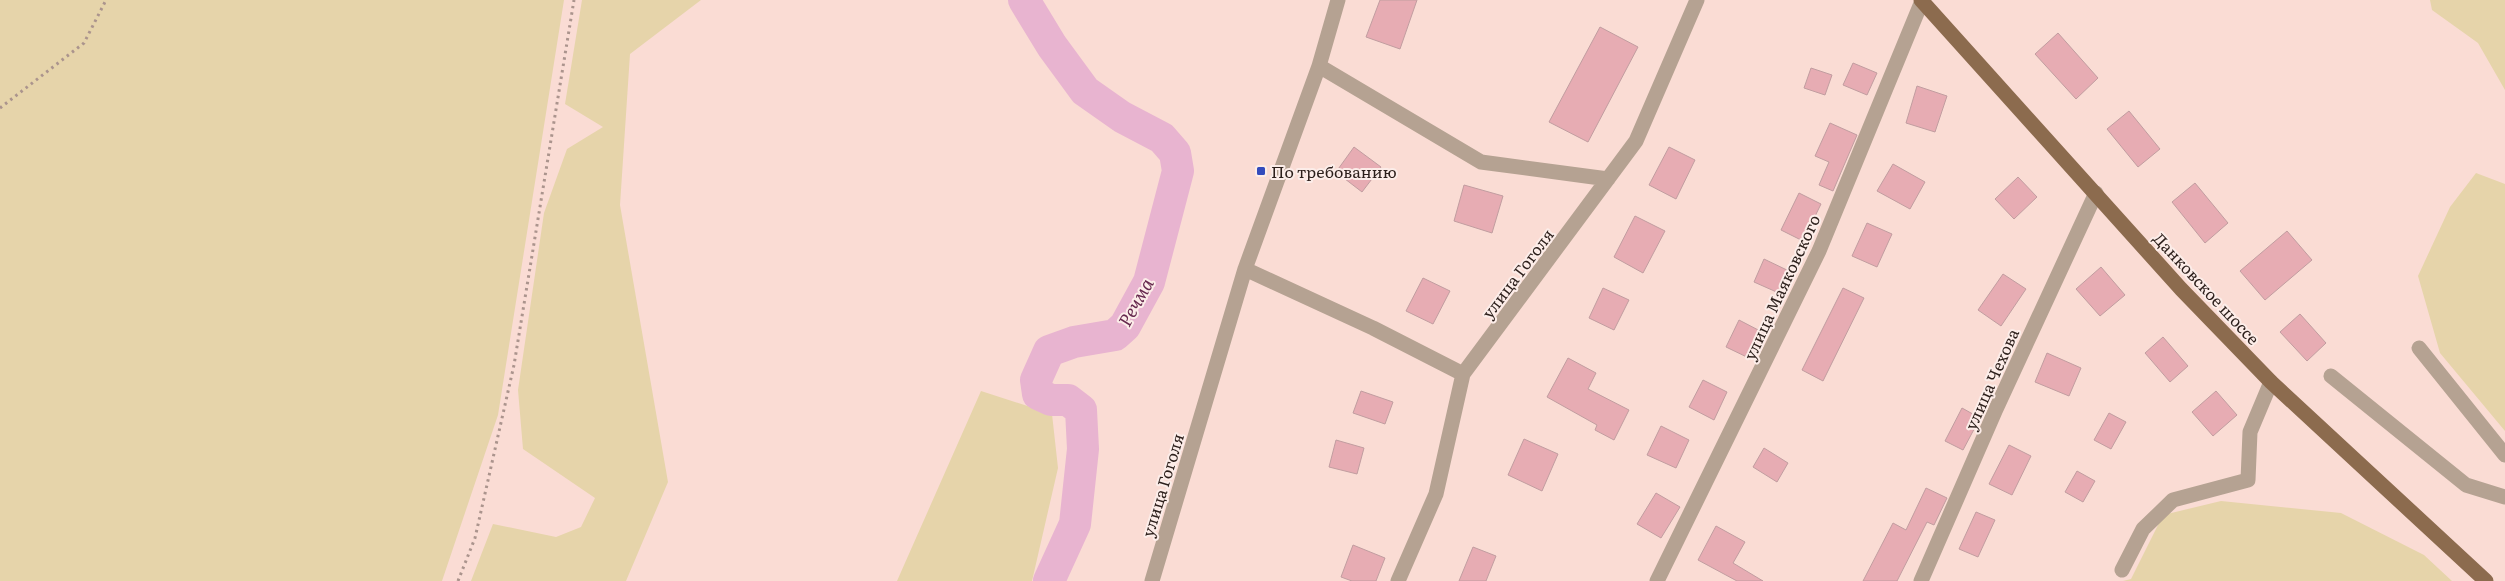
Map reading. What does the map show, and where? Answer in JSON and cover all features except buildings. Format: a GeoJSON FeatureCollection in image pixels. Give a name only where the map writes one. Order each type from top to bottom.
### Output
{"type":"FeatureCollection","features":[{"type":"Feature","properties":{"kind":"main road","name":"Данковское шоссе"},"geometry":{"type":"LineString","coordinates":[[1922,1],[2181,289],[2271,382],[2486,581]]}},
{"type":"Feature","properties":{"kind":"street","name":"улица Гоголя"},"geometry":{"type":"LineString","coordinates":[[1152,581],[1244,269],[1319,66],[1338,0]]}},
{"type":"Feature","properties":{"kind":"street","name":"улица Гоголя"},"geometry":{"type":"LineString","coordinates":[[1398,581],[1436,494],[1463,374],[1636,141],[1697,0]]}},
{"type":"Feature","properties":{"kind":"street","name":"улица Маяковского"},"geometry":{"type":"LineString","coordinates":[[1661,579],[1819,251],[1922,1]]}},
{"type":"Feature","properties":{"kind":"street"},"geometry":{"type":"LineString","coordinates":[[1319,66],[1481,162],[1608,179]]}},
{"type":"Feature","properties":{"kind":"street","name":"улица Чехова"},"geometry":{"type":"LineString","coordinates":[[1922,581],[1996,409],[2096,193]]}},
{"type":"Feature","properties":{"kind":"street"},"geometry":{"type":"LineString","coordinates":[[1244,269],[1373,328],[1463,374]]}},
{"type":"Feature","properties":{"kind":"street"},"geometry":{"type":"LineString","coordinates":[[2419,348],[2505,455]]}},
{"type":"Feature","properties":{"kind":"street"},"geometry":{"type":"LineString","coordinates":[[2331,376],[2466,485],[2505,497]]}},
{"type":"Feature","properties":{"kind":"street"},"geometry":{"type":"LineString","coordinates":[[2122,570],[2144,530],[2173,500],[2248,480],[2250,432],[2271,382]]}},
{"type":"Feature","properties":{"kind":"path"},"geometry":{"type":"LineString","coordinates":[[0,108],[84,43],[106,0]]}},
{"type":"Feature","properties":{"kind":"path"},"geometry":{"type":"LineString","coordinates":[[458,581],[474,538],[514,365],[574,0]]}},
{"type":"Feature","properties":{"kind":"shaded area"},"geometry":{"type":"Polygon","coordinates":[[[0,0],[564,0],[498,415],[442,581],[0,581],[0,0]]]}},
{"type":"Feature","properties":{"kind":"shaded area"},"geometry":{"type":"Polygon","coordinates":[[[582,0],[701,0],[630,54],[620,205],[668,482],[626,581],[471,581],[493,524],[556,537],[581,527],[595,498],[523,449],[518,390],[544,213],[567,149],[603,127],[565,104],[582,0]]]}},
{"type":"Feature","properties":{"kind":"shaded area"},"geometry":{"type":"Polygon","coordinates":[[[2430,0],[2505,0],[2505,90],[2478,43],[2432,10],[2430,0]]]}},
{"type":"Feature","properties":{"kind":"shaded area"},"geometry":{"type":"Polygon","coordinates":[[[2476,173],[2505,184],[2505,431],[2440,353],[2418,276],[2450,207],[2476,173]]]}},
{"type":"Feature","properties":{"kind":"shaded area"},"geometry":{"type":"Polygon","coordinates":[[[981,391],[1052,414],[1058,468],[1032,581],[897,581],[981,391]]]}},
{"type":"Feature","properties":{"kind":"shaded area"},"geometry":{"type":"Polygon","coordinates":[[[2221,501],[2341,513],[2424,555],[2452,581],[2123,581],[2131,579],[2163,515],[2221,501]]]}},
{"type":"Feature","properties":{"kind":"waterway","name":"Речма"},"geometry":{"type":"LineString","coordinates":[[1024,0],[1052,46],[1085,91],[1122,117],[1162,138],[1175,153],[1178,171],[1149,282],[1125,326],[1115,335],[1074,342],[1049,351],[1036,380],[1038,394],[1051,400],[1068,400],[1081,410],[1083,449],[1075,524],[1049,581]]}},
{"type":"Feature","properties":{"kind":"place","name":"По требованию"},"geometry":{"type":"Point","coordinates":[1261,171]}}]}
